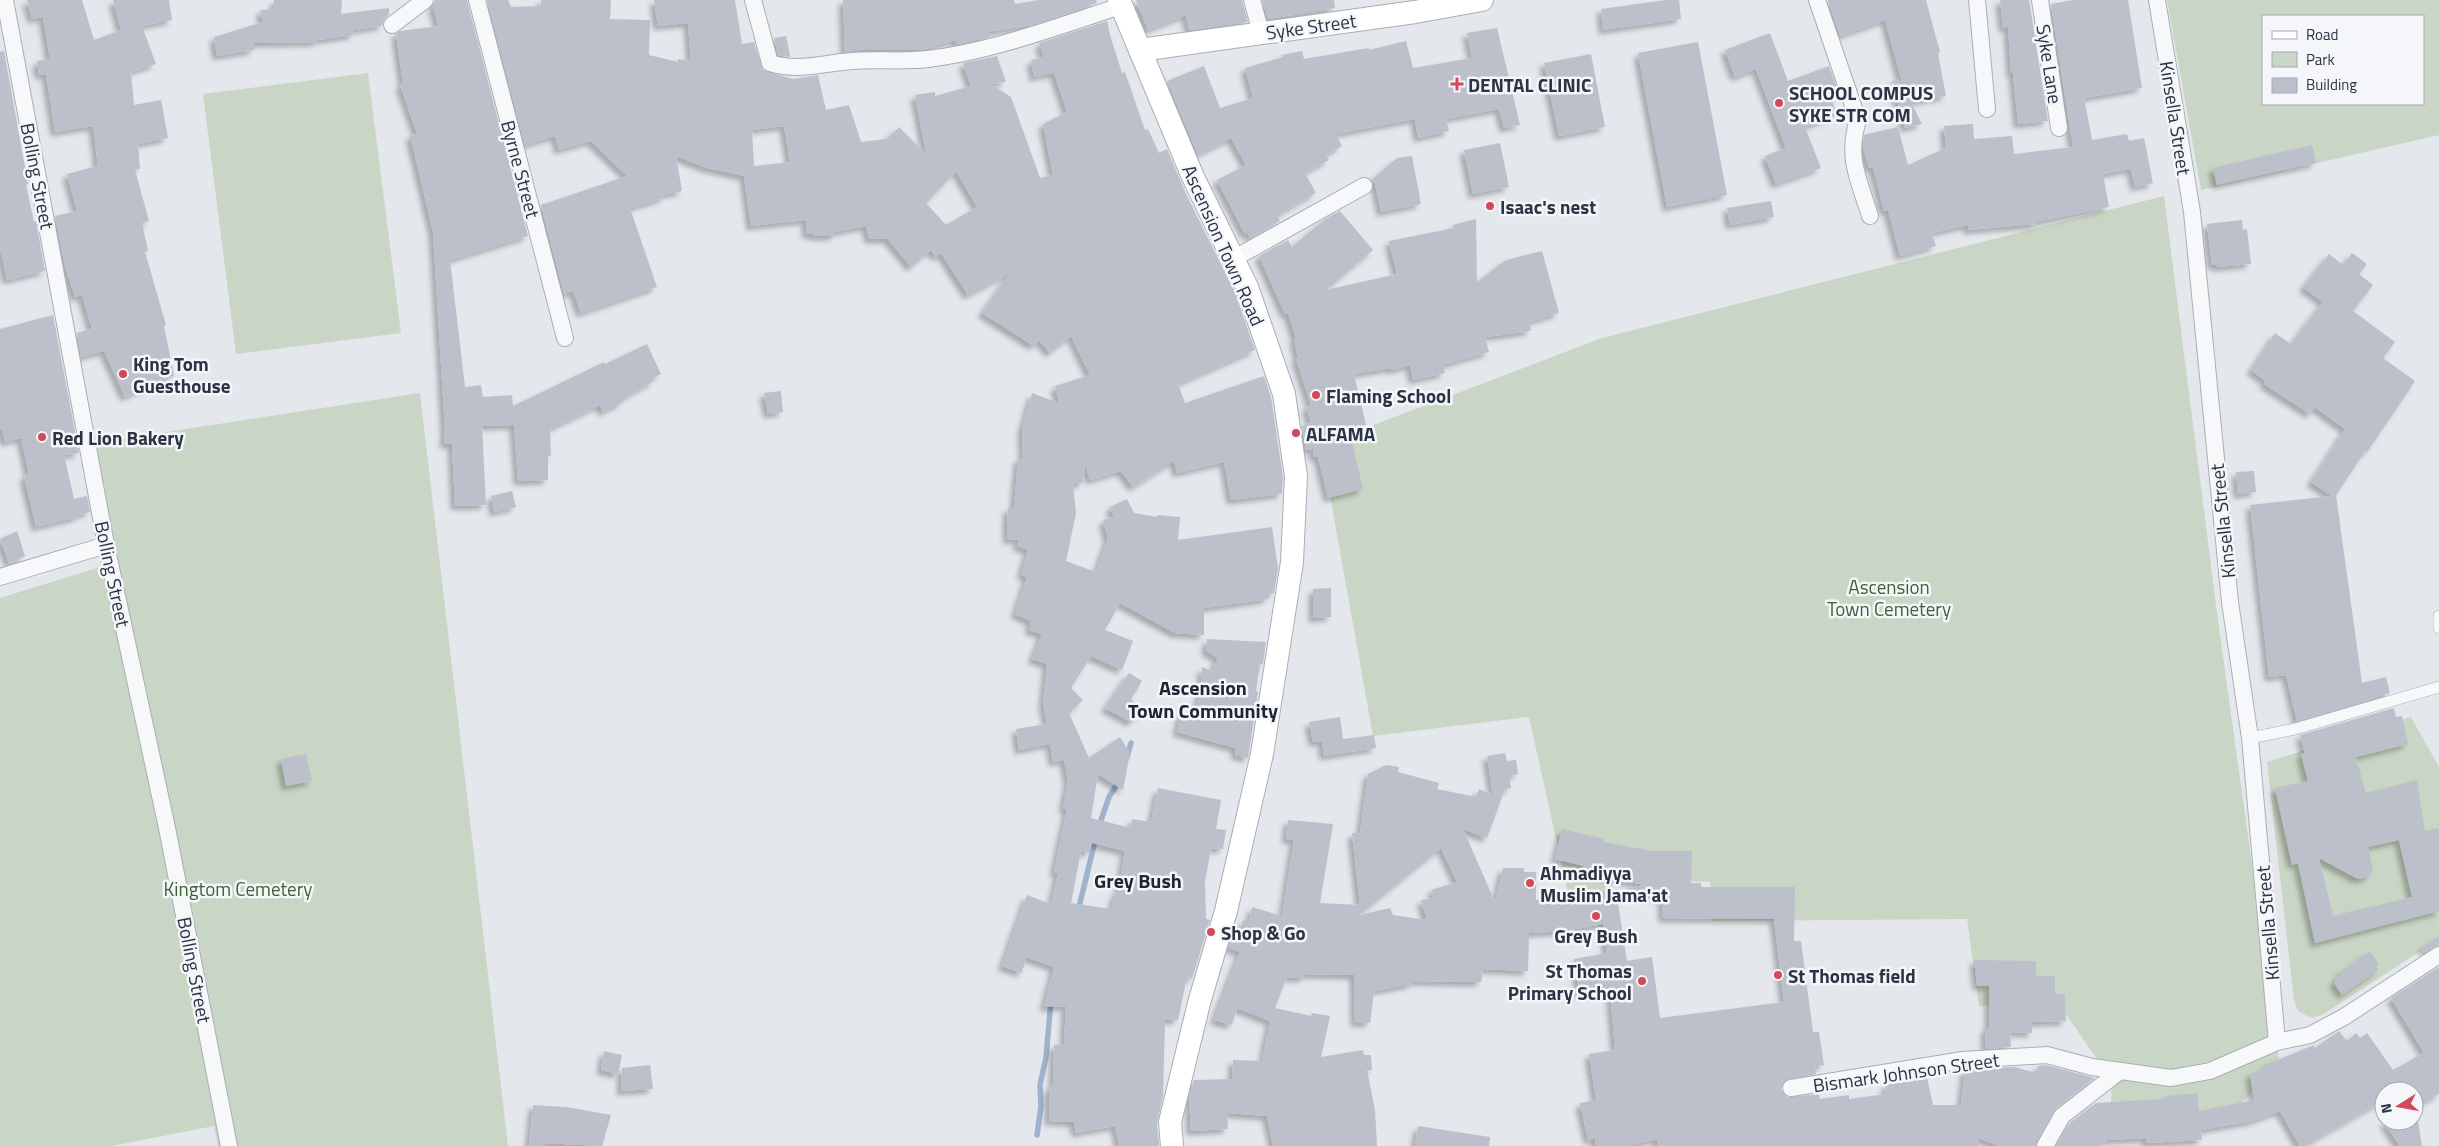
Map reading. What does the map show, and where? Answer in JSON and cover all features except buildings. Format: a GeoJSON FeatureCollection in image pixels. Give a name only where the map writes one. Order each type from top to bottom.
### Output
{"type":"FeatureCollection","features":[{"type":"Feature","properties":{"kind":"main road","name":"Syke Street"},"geometry":{"type":"LineString","coordinates":[[1140,50],[1415,12],[1482,0]]}},
{"type":"Feature","properties":{"kind":"main road","name":"Ascension Town Road"},"geometry":{"type":"LineString","coordinates":[[1120,3],[1193,177],[1247,288],[1284,394],[1296,476],[1292,562],[1262,754],[1226,910],[1199,1003],[1170,1122],[1172,1146]]}},
{"type":"Feature","properties":{"kind":"street","name":"Bolling Street"},"geometry":{"type":"LineString","coordinates":[[4,0],[106,545],[167,828],[229,1146]]}},
{"type":"Feature","properties":{"kind":"street"},"geometry":{"type":"LineString","coordinates":[[392,25],[425,0]]}},
{"type":"Feature","properties":{"kind":"street","name":"Byrne Street"},"geometry":{"type":"LineString","coordinates":[[477,0],[565,338]]}},
{"type":"Feature","properties":{"kind":"street"},"geometry":{"type":"LineString","coordinates":[[753,0],[770,63],[785,68],[852,61],[926,59],[968,52],[1032,35],[1120,3]]}},
{"type":"Feature","properties":{"kind":"street"},"geometry":{"type":"LineString","coordinates":[[1252,0],[1261,33]]}},
{"type":"Feature","properties":{"kind":"street"},"geometry":{"type":"LineString","coordinates":[[1817,0],[1858,120],[1853,136],[1852,154],[1870,216]]}},
{"type":"Feature","properties":{"kind":"street"},"geometry":{"type":"LineString","coordinates":[[1977,0],[1987,110]]}},
{"type":"Feature","properties":{"kind":"street","name":"Syke Lane"},"geometry":{"type":"LineString","coordinates":[[2040,0],[2059,128]]}},
{"type":"Feature","properties":{"kind":"street","name":"Kinsella Street"},"geometry":{"type":"LineString","coordinates":[[2157,0],[2192,212],[2230,602],[2250,738],[2278,1042]]}},
{"type":"Feature","properties":{"kind":"street"},"geometry":{"type":"LineString","coordinates":[[1233,259],[1364,186]]}},
{"type":"Feature","properties":{"kind":"street"},"geometry":{"type":"LineString","coordinates":[[0,577],[106,545]]}},
{"type":"Feature","properties":{"kind":"street"},"geometry":{"type":"LineString","coordinates":[[2439,616],[2439,628]]}},
{"type":"Feature","properties":{"kind":"street"},"geometry":{"type":"LineString","coordinates":[[2250,738],[2295,729],[2439,687]]}},
{"type":"Feature","properties":{"kind":"street","name":"Bismark Johnson Street"},"geometry":{"type":"LineString","coordinates":[[1791,1088],[1963,1060],[2047,1055],[2092,1067],[2171,1078],[2210,1071],[2278,1042],[2310,1035],[2344,1017],[2439,955]]}},
{"type":"Feature","properties":{"kind":"street"},"geometry":{"type":"LineString","coordinates":[[2045,1146],[2062,1116],[2120,1071]]}},
{"type":"Feature","properties":{"kind":"green space"},"geometry":{"type":"Polygon","coordinates":[[[2167,0],[2439,0],[2439,135],[2201,190],[2167,0]]]}},
{"type":"Feature","properties":{"kind":"green space"},"geometry":{"type":"Polygon","coordinates":[[[368,73],[401,333],[236,354],[203,94],[368,73]]]}},
{"type":"Feature","properties":{"kind":"green space","name":"Ascension Town Cemetery"},"geometry":{"type":"Polygon","coordinates":[[[2164,196],[2217,613],[2280,1067],[2240,1104],[2178,1115],[2111,1103],[2112,1081],[2057,1001],[1979,1006],[1967,919],[1712,921],[1710,882],[1611,879],[1617,930],[1574,920],[1529,717],[1373,736],[1321,445],[1602,338],[2164,196]]]}},
{"type":"Feature","properties":{"kind":"green space","name":"Kingtom Cemetery"},"geometry":{"type":"Polygon","coordinates":[[[420,393],[508,1146],[218,1146],[214,1126],[112,1146],[0,1146],[0,598],[116,562],[89,444],[420,393]]]}},
{"type":"Feature","properties":{"kind":"green space"},"geometry":{"type":"Polygon","coordinates":[[[2411,717],[2439,767],[2439,939],[2322,1015],[2311,1018],[2298,1011],[2294,1000],[2267,762],[2411,717]]]}},
{"type":"Feature","properties":{"kind":"waterway"},"geometry":{"type":"LineString","coordinates":[[1127,757],[1131,743]]}},
{"type":"Feature","properties":{"kind":"waterway"},"geometry":{"type":"LineString","coordinates":[[1099,826],[1109,797],[1120,780]]}},
{"type":"Feature","properties":{"kind":"waterway"},"geometry":{"type":"LineString","coordinates":[[1078,911],[1096,837]]}},
{"type":"Feature","properties":{"kind":"waterway"},"geometry":{"type":"LineString","coordinates":[[1037,1135],[1041,1106],[1040,1085],[1046,1057],[1051,1001]]}},
{"type":"Feature","properties":{"kind":"place","name":"DENTAL CLINIC"},"geometry":{"type":"Point","coordinates":[1457,84]}},
{"type":"Feature","properties":{"kind":"place","name":"SCHOOL COMPUS SYKE STR COM"},"geometry":{"type":"Point","coordinates":[1779,103]}},
{"type":"Feature","properties":{"kind":"place","name":"Isaac's nest"},"geometry":{"type":"Point","coordinates":[1490,206]}},
{"type":"Feature","properties":{"kind":"place","name":"King Tom Guesthouse"},"geometry":{"type":"Point","coordinates":[123,374]}},
{"type":"Feature","properties":{"kind":"place","name":"Flaming School"},"geometry":{"type":"Point","coordinates":[1316,395]}},
{"type":"Feature","properties":{"kind":"place","name":"ALFAMA"},"geometry":{"type":"Point","coordinates":[1296,433]}},
{"type":"Feature","properties":{"kind":"place","name":"Red Lion Bakery"},"geometry":{"type":"Point","coordinates":[42,437]}},
{"type":"Feature","properties":{"kind":"place","name":"Ahmadiyya Muslim Jama'at"},"geometry":{"type":"Point","coordinates":[1530,883]}},
{"type":"Feature","properties":{"kind":"place","name":"Grey Bush"},"geometry":{"type":"Point","coordinates":[1596,916]}},
{"type":"Feature","properties":{"kind":"place","name":"Shop & Go"},"geometry":{"type":"Point","coordinates":[1211,932]}},
{"type":"Feature","properties":{"kind":"place","name":"St Thomas field"},"geometry":{"type":"Point","coordinates":[1778,975]}},
{"type":"Feature","properties":{"kind":"place","name":"St Thomas Primary School"},"geometry":{"type":"Point","coordinates":[1642,981]}},
{"type":"Feature","properties":{"kind":"district","name":"Ascension Town Community"},"geometry":{"type":"Point","coordinates":[1203,698]}},
{"type":"Feature","properties":{"kind":"district","name":"Grey Bush"},"geometry":{"type":"Point","coordinates":[1138,880]}}]}
